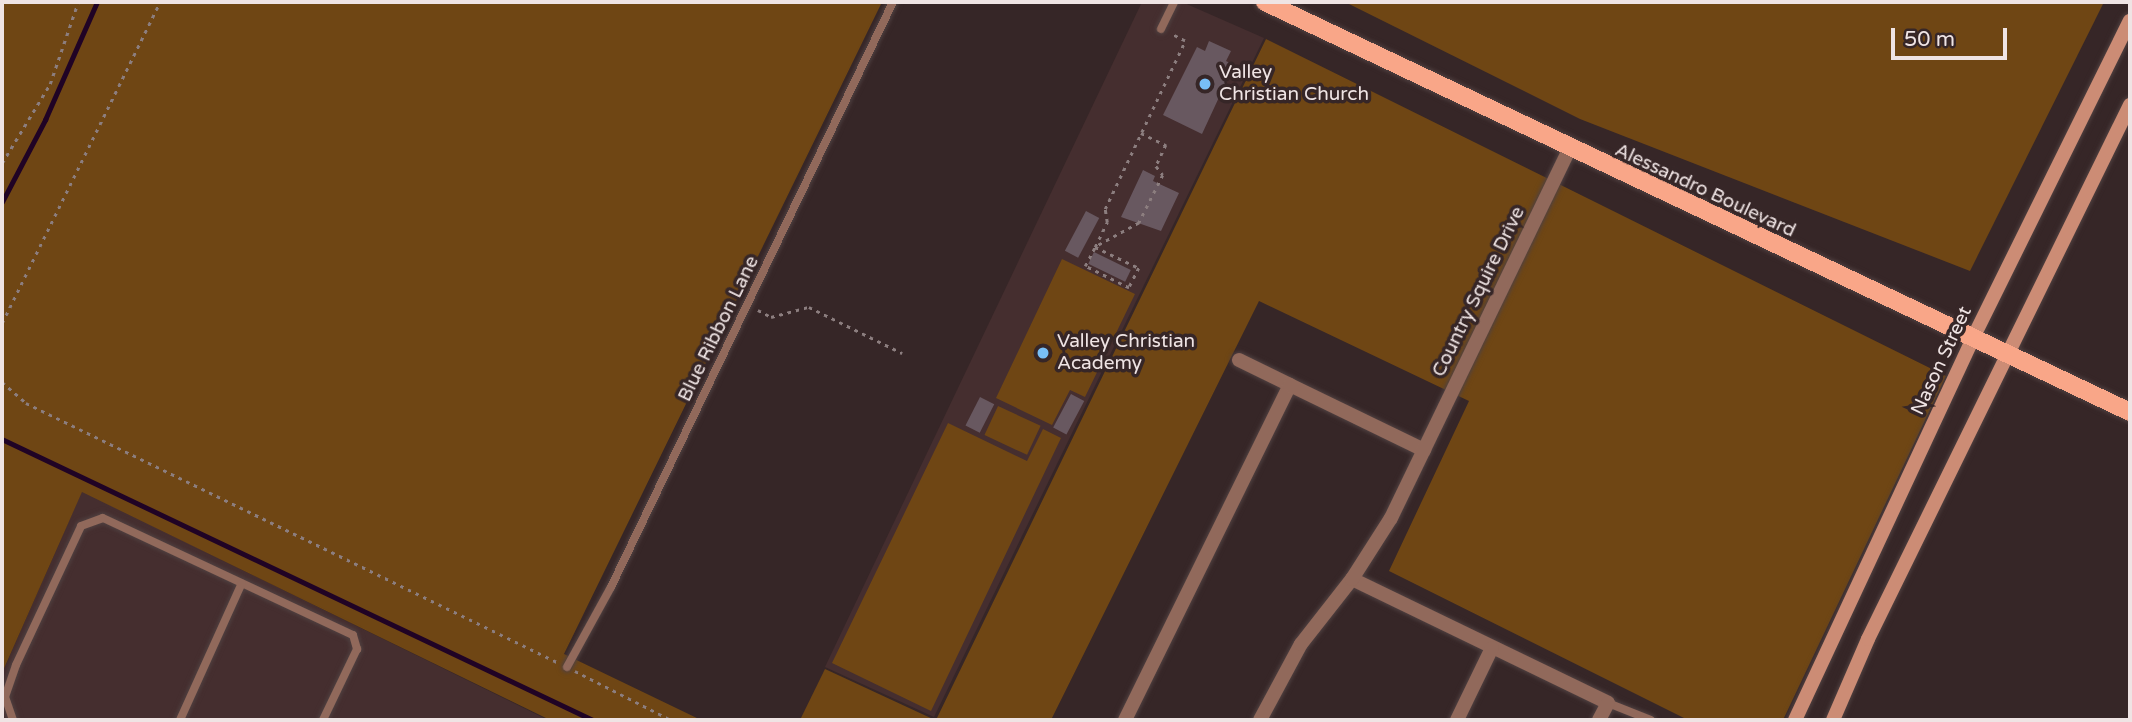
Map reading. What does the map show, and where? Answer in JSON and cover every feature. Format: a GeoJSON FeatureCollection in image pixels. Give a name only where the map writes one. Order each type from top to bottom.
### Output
{"type":"FeatureCollection","features":[{"type":"Feature","properties":{"kind":"main road","name":"Alessandro Boulevard"},"geometry":{"type":"LineString","coordinates":[[1265,2],[1569,150],[2130,412]]}},
{"type":"Feature","properties":{"kind":"main road","name":"Nason Street"},"geometry":{"type":"LineString","coordinates":[[1795,720],[1972,340],[2130,21]]}},
{"type":"Feature","properties":{"kind":"main road"},"geometry":{"type":"LineString","coordinates":[[1833,720],[2007,356],[2124,132],[2130,105]]}},
{"type":"Feature","properties":{"kind":"street","name":"Country Squire Drive"},"geometry":{"type":"LineString","coordinates":[[1260,720],[1301,644],[1352,579],[1391,518],[1569,150]]}},
{"type":"Feature","properties":{"kind":"street"},"geometry":{"type":"LineString","coordinates":[[1239,360],[1424,450]]}},
{"type":"Feature","properties":{"kind":"street"},"geometry":{"type":"LineString","coordinates":[[1125,720],[1290,385]]}},
{"type":"Feature","properties":{"kind":"street"},"geometry":{"type":"LineString","coordinates":[[1352,579],[1608,702],[1599,720]]}},
{"type":"Feature","properties":{"kind":"street"},"geometry":{"type":"LineString","coordinates":[[1457,720],[1492,648]]}},
{"type":"Feature","properties":{"kind":"lane","name":"Blue Ribbon Lane"},"geometry":{"type":"LineString","coordinates":[[567,667],[748,305],[893,2]]}},
{"type":"Feature","properties":{"kind":"lane"},"geometry":{"type":"LineString","coordinates":[[1161,29],[1174,2]]}},
{"type":"Feature","properties":{"kind":"lane"},"geometry":{"type":"LineString","coordinates":[[13,720],[5,697],[16,665],[81,526],[91,520],[103,518],[357,641],[323,720]]}},
{"type":"Feature","properties":{"kind":"lane"},"geometry":{"type":"LineString","coordinates":[[180,720],[242,583]]}},
{"type":"Feature","properties":{"kind":"lane"},"geometry":{"type":"LineString","coordinates":[[1608,702],[1651,720]]}},
{"type":"Feature","properties":{"kind":"path"},"geometry":{"type":"LineString","coordinates":[[2,163],[50,85],[78,2]]}},
{"type":"Feature","properties":{"kind":"path"},"geometry":{"type":"LineString","coordinates":[[2,323],[160,2]]}},
{"type":"Feature","properties":{"kind":"path"},"geometry":{"type":"LineString","coordinates":[[1095,247],[1139,268],[1129,288],[1086,266],[1095,247],[1107,222],[1105,209],[1185,41],[1161,29]]}},
{"type":"Feature","properties":{"kind":"path"},"geometry":{"type":"LineString","coordinates":[[1095,247],[1139,223],[1163,175],[1156,166],[1166,145],[1141,133]]}},
{"type":"Feature","properties":{"kind":"path"},"geometry":{"type":"LineString","coordinates":[[748,305],[771,317],[809,307],[902,353]]}},
{"type":"Feature","properties":{"kind":"path"},"geometry":{"type":"LineString","coordinates":[[2,382],[26,403],[671,720]]}},
{"type":"Feature","properties":{"kind":"shaded area"},"geometry":{"type":"Polygon","coordinates":[[[2,2],[882,2],[564,654],[701,720],[550,720],[82,492],[2,673],[2,2]]]}},
{"type":"Feature","properties":{"kind":"shaded area","name":"Valley Christian Academy"},"geometry":{"type":"Polygon","coordinates":[[[1142,2],[1182,2],[1264,38],[934,717],[825,667],[1142,2]]]}},
{"type":"Feature","properties":{"kind":"shaded area"},"geometry":{"type":"Polygon","coordinates":[[[1345,2],[2104,2],[1970,271],[1580,119],[1345,2]]]}},
{"type":"Feature","properties":{"kind":"shaded area"},"geometry":{"type":"Polygon","coordinates":[[[1266,39],[1946,376],[1783,720],[1688,720],[1389,571],[1469,401],[1259,301],[1051,720],[936,720],[1266,39]]]}},
{"type":"Feature","properties":{"kind":"shaded area"},"geometry":{"type":"Polygon","coordinates":[[[1062,259],[1135,294],[1085,397],[1070,390],[1052,425],[996,398],[1062,259]]]}},
{"type":"Feature","properties":{"kind":"shaded area"},"geometry":{"type":"Polygon","coordinates":[[[998,406],[1041,426],[1027,455],[984,435],[998,406]]]}},
{"type":"Feature","properties":{"kind":"shaded area"},"geometry":{"type":"Polygon","coordinates":[[[948,423],[1027,461],[1043,429],[1061,438],[931,711],[832,663],[948,423]]]}},
{"type":"Feature","properties":{"kind":"shaded area"},"geometry":{"type":"Polygon","coordinates":[[[82,491],[548,720],[2,720],[2,673],[82,491]]]}},
{"type":"Feature","properties":{"kind":"shaded area"},"geometry":{"type":"Polygon","coordinates":[[[825,669],[935,720],[800,720],[825,669]]]}},
{"type":"Feature","properties":{"kind":"building"},"geometry":{"type":"Polygon","coordinates":[[[1209,41],[1231,51],[1226,61],[1234,65],[1202,134],[1163,115],[1197,47],[1205,51],[1209,41]]]}},
{"type":"Feature","properties":{"kind":"building"},"geometry":{"type":"Polygon","coordinates":[[[1143,170],[1155,176],[1153,181],[1179,193],[1161,231],[1121,217],[1143,170]]]}},
{"type":"Feature","properties":{"kind":"building"},"geometry":{"type":"Polygon","coordinates":[[[1086,211],[1099,218],[1078,258],[1065,251],[1086,211]]]}},
{"type":"Feature","properties":{"kind":"building"},"geometry":{"type":"Polygon","coordinates":[[[1094,252],[1131,270],[1125,282],[1088,264],[1094,252]]]}},
{"type":"Feature","properties":{"kind":"building"},"geometry":{"type":"Polygon","coordinates":[[[1071,394],[1084,401],[1066,435],[1053,428],[1071,394]]]}},
{"type":"Feature","properties":{"kind":"building"},"geometry":{"type":"Polygon","coordinates":[[[980,397],[994,404],[980,433],[965,426],[980,397]]]}},
{"type":"Feature","properties":{"kind":"waterway"},"geometry":{"type":"LineString","coordinates":[[2,202],[45,120],[97,2]]}},
{"type":"Feature","properties":{"kind":"waterway"},"geometry":{"type":"LineString","coordinates":[[2,439],[593,720]]}},
{"type":"Feature","properties":{"kind":"place","name":"Valley Christian Church"},"geometry":{"type":"Point","coordinates":[1205,84]}},
{"type":"Feature","properties":{"kind":"place","name":"Valley Christian Academy"},"geometry":{"type":"Point","coordinates":[1043,353]}}]}
